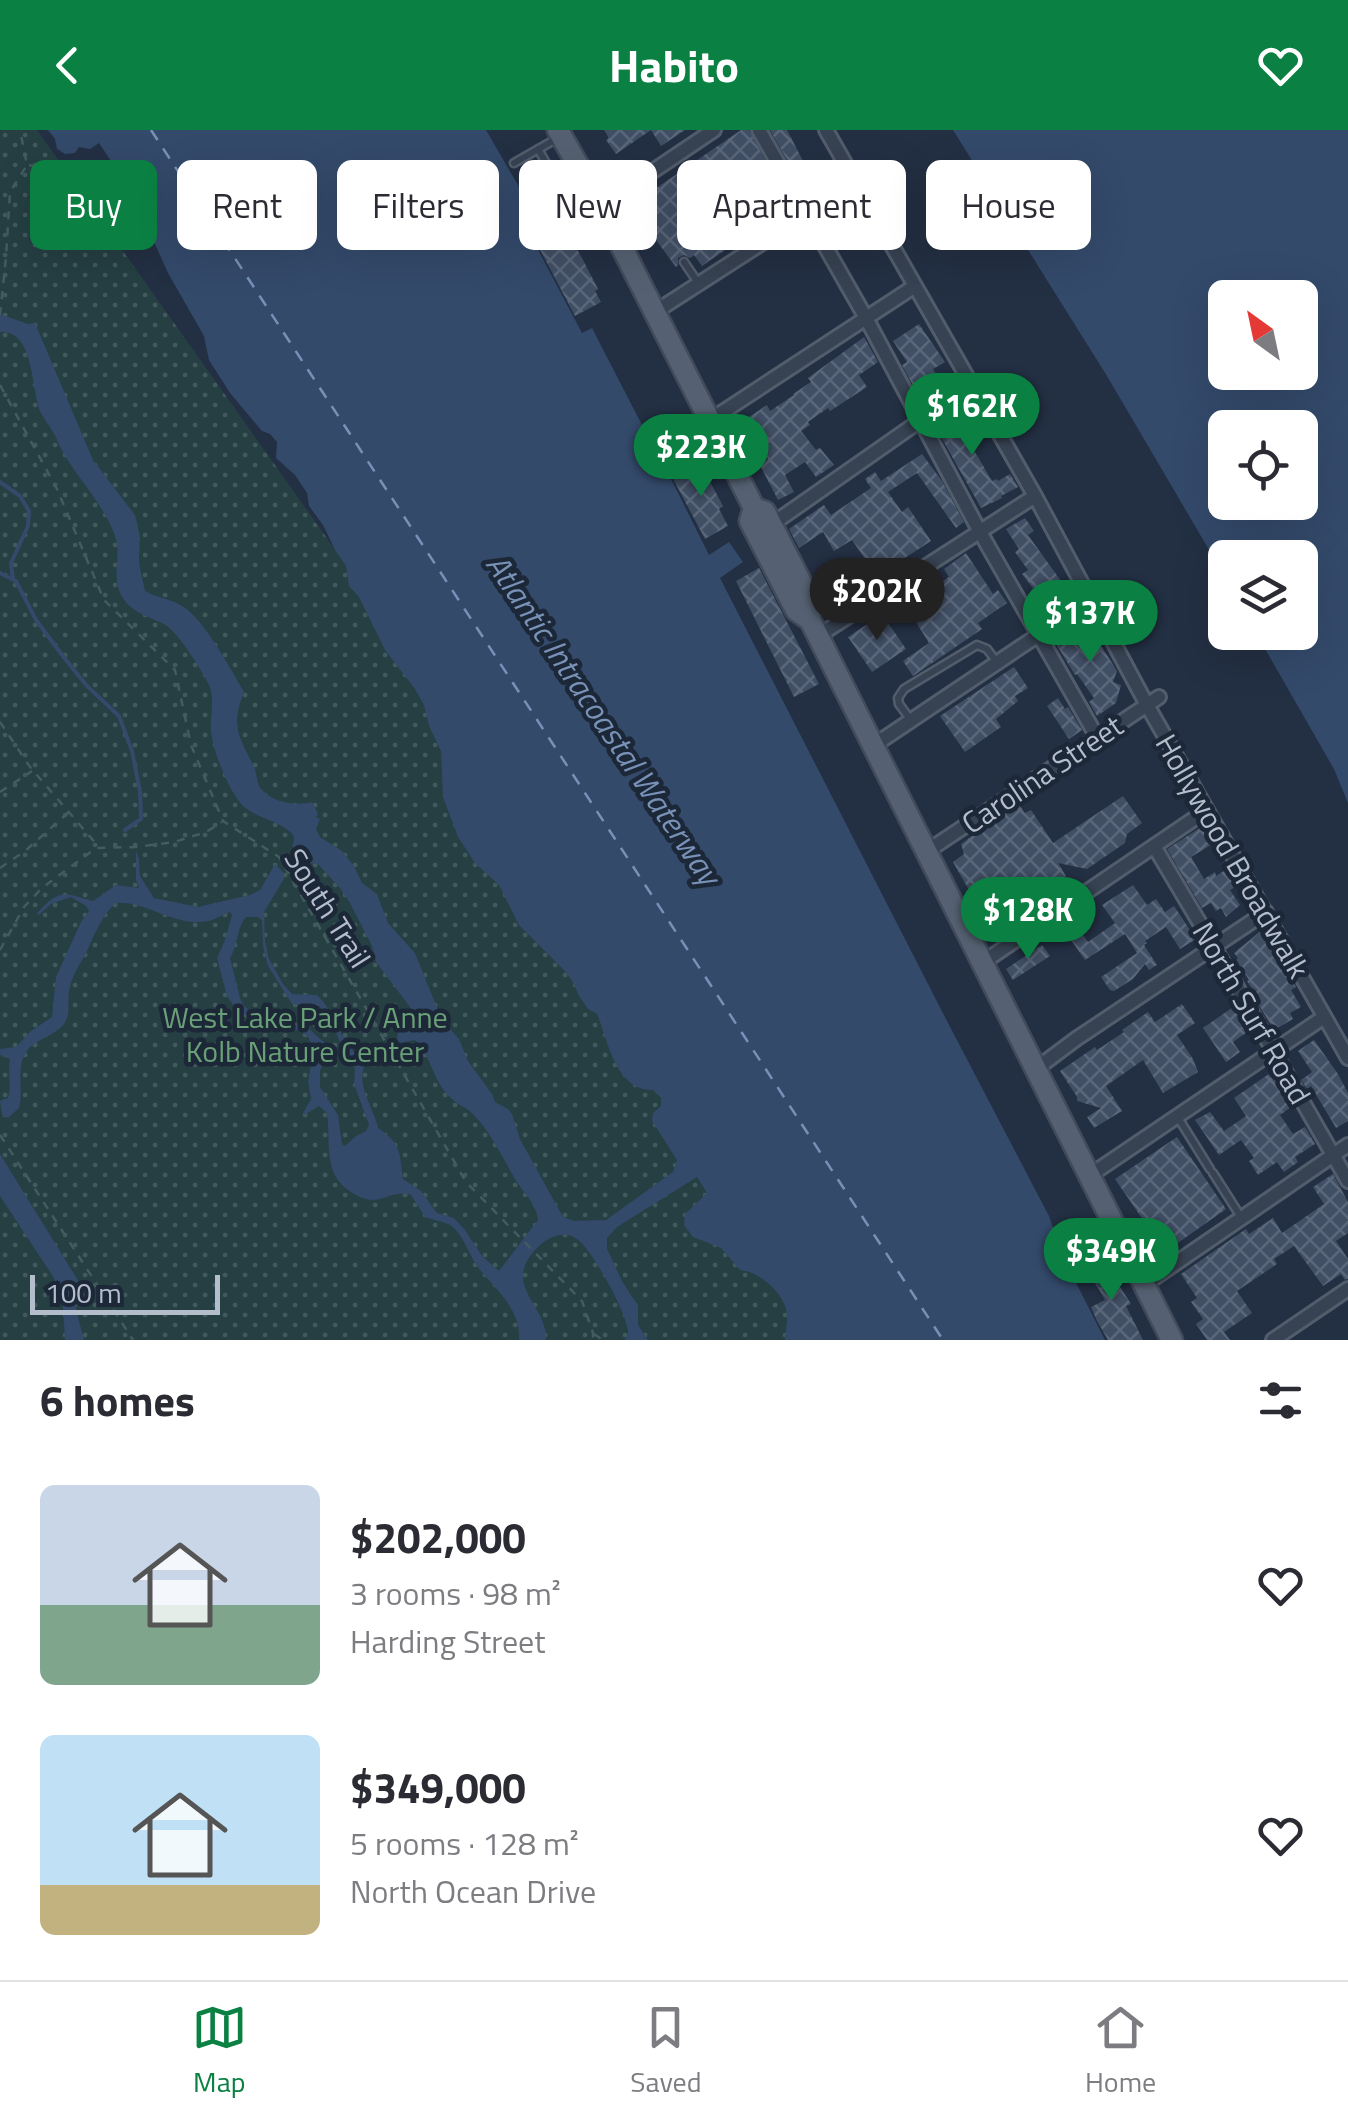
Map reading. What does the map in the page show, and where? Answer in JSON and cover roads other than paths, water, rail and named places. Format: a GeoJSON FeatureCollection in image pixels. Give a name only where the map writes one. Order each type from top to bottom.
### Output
{"type":"FeatureCollection","features":[{"type":"Feature","properties":{"kind":"main road"},"geometry":{"type":"LineString","coordinates":[[560,133],[575,160]]}},
{"type":"Feature","properties":{"kind":"main road"},"geometry":{"type":"LineString","coordinates":[[623,250],[754,508],[764,512],[811,602],[814,628]]}},
{"type":"Feature","properties":{"kind":"main road"},"geometry":{"type":"LineString","coordinates":[[754,508],[750,520],[769,558],[796,610],[814,628],[1172,1340]]}},
{"type":"Feature","properties":{"kind":"street"},"geometry":{"type":"LineString","coordinates":[[657,168],[714,130]]}},
{"type":"Feature","properties":{"kind":"street"},"geometry":{"type":"LineString","coordinates":[[759,130],[776,160]]}},
{"type":"Feature","properties":{"kind":"street","name":"Hollywood Broadwalk"},"geometry":{"type":"LineString","coordinates":[[826,130],[842,160]]}},
{"type":"Feature","properties":{"kind":"street"},"geometry":{"type":"LineString","coordinates":[[654,312],[752,250]]}},
{"type":"Feature","properties":{"kind":"street"},"geometry":{"type":"LineString","coordinates":[[828,250],[980,532],[1097,738]]}},
{"type":"Feature","properties":{"kind":"street","name":"Hollywood Broadwalk"},"geometry":{"type":"LineString","coordinates":[[894,250],[1153,701],[1207,810],[1348,1058]]}},
{"type":"Feature","properties":{"kind":"street"},"geometry":{"type":"LineString","coordinates":[[709,422],[915,286]]}},
{"type":"Feature","properties":{"kind":"street"},"geometry":{"type":"LineString","coordinates":[[771,525],[971,385]]}},
{"type":"Feature","properties":{"kind":"street"},"geometry":{"type":"LineString","coordinates":[[814,628],[1035,496]]}},
{"type":"Feature","properties":{"kind":"street"},"geometry":{"type":"LineString","coordinates":[[873,746],[1092,599]]}},
{"type":"Feature","properties":{"kind":"street","name":"Carolina Street"},"geometry":{"type":"LineString","coordinates":[[926,852],[1153,701]]}},
{"type":"Feature","properties":{"kind":"street"},"geometry":{"type":"LineString","coordinates":[[982,963],[1207,810]]}},
{"type":"Feature","properties":{"kind":"street","name":"North Surf Road"},"geometry":{"type":"LineString","coordinates":[[1154,846],[1348,1181]]}},
{"type":"Feature","properties":{"kind":"street"},"geometry":{"type":"LineString","coordinates":[[1036,1069],[1266,912]]}},
{"type":"Feature","properties":{"kind":"street"},"geometry":{"type":"LineString","coordinates":[[1089,1176],[1324,1017]]}},
{"type":"Feature","properties":{"kind":"street"},"geometry":{"type":"LineString","coordinates":[[1144,1284],[1348,1145]]}},
{"type":"Feature","properties":{"kind":"street"},"geometry":{"type":"LineString","coordinates":[[1272,1340],[1348,1289]]}},
{"type":"Feature","properties":{"kind":"lane"},"geometry":{"type":"LineString","coordinates":[[514,163],[560,133]]}},
{"type":"Feature","properties":{"kind":"lane"},"geometry":{"type":"LineString","coordinates":[[538,149],[544,160]]}},
{"type":"Feature","properties":{"kind":"lane"},"geometry":{"type":"LineString","coordinates":[[684,262],[699,284]]}},
{"type":"Feature","properties":{"kind":"lane"},"geometry":{"type":"LineString","coordinates":[[911,720],[899,704],[904,689],[977,645],[987,648],[997,662]]}},
{"type":"Feature","properties":{"kind":"lane"},"geometry":{"type":"LineString","coordinates":[[1177,1116],[1242,1218]]}},
{"type":"Feature","properties":{"kind":"water","name":"Atlantic Intracoastal Waterway"},"geometry":{"type":"Polygon","coordinates":[[[48,130],[486,130],[519,187],[519,250],[538,250],[582,333],[592,328],[709,555],[729,542],[743,562],[720,578],[1049,1216],[1064,1259],[1105,1340],[785,1340],[787,1314],[776,1292],[755,1274],[740,1270],[721,1248],[693,1237],[684,1225],[685,1214],[707,1193],[697,1177],[617,1227],[607,1238],[607,1249],[638,1306],[638,1325],[648,1340],[625,1340],[627,1324],[608,1283],[583,1245],[566,1235],[545,1241],[526,1262],[524,1285],[545,1328],[546,1340],[519,1340],[512,1311],[477,1266],[455,1229],[425,1217],[411,1195],[367,1199],[342,1185],[332,1167],[327,1113],[319,1106],[303,1113],[311,1099],[308,1081],[314,1050],[308,1037],[302,1031],[254,1021],[227,996],[217,958],[230,912],[196,922],[115,903],[73,977],[64,1024],[25,1054],[19,1108],[8,1118],[2,1115],[0,1101],[8,1098],[10,1088],[10,1059],[0,1055],[0,1049],[16,1047],[52,1017],[56,977],[89,911],[71,897],[51,904],[39,915],[51,899],[63,895],[93,901],[116,885],[139,888],[136,851],[140,876],[154,898],[198,907],[260,890],[275,864],[284,873],[284,879],[264,912],[269,959],[292,994],[317,995],[358,1056],[375,1047],[380,1057],[364,1067],[364,1090],[378,1128],[398,1150],[403,1179],[421,1191],[437,1213],[454,1218],[482,1256],[499,1271],[538,1220],[485,1128],[447,1094],[415,1040],[400,1043],[397,1039],[398,1031],[411,1020],[410,1007],[376,962],[372,946],[340,888],[318,864],[299,862],[293,852],[294,836],[288,830],[251,812],[234,793],[212,738],[209,685],[170,629],[135,610],[121,595],[117,543],[110,524],[41,413],[26,351],[20,340],[0,332],[0,314],[35,323],[93,460],[135,515],[145,591],[179,604],[196,618],[244,692],[238,731],[261,789],[285,802],[312,802],[320,819],[316,829],[320,837],[342,851],[362,883],[377,894],[388,923],[415,953],[442,1020],[459,1039],[468,1061],[495,1102],[512,1114],[520,1139],[563,1217],[574,1221],[606,1220],[673,1172],[677,1160],[652,1121],[661,1098],[622,1074],[597,1014],[588,1009],[563,969],[519,925],[499,885],[475,863],[458,837],[443,797],[441,751],[424,705],[385,650],[359,597],[349,586],[346,566],[309,506],[307,493],[276,458],[277,442],[262,431],[230,393],[209,360],[204,336],[157,249],[157,160],[110,160],[99,143],[90,149],[79,147],[75,153],[65,154],[57,149],[48,130]],[[246,917],[230,958],[240,998],[259,1017],[308,1028],[327,1045],[320,1087],[338,1115],[345,1146],[369,1125],[354,1084],[355,1066],[329,1016],[319,1006],[292,1004],[268,966],[262,920],[246,917]]]}},
{"type":"Feature","properties":{"kind":"water"},"geometry":{"type":"Polygon","coordinates":[[[953,130],[1348,130],[1348,803],[1334,769],[1266,650],[1318,650],[1318,540],[1208,540],[1208,548],[1028,250],[1091,250],[1091,160],[972,160],[953,130]]]}},
{"type":"Feature","properties":{"kind":"water"},"geometry":{"type":"Polygon","coordinates":[[[0,1154],[79,1282],[76,1309],[84,1340],[65,1340],[63,1306],[54,1278],[0,1196],[0,1154]]]}},
{"type":"Feature","properties":{"kind":"waterway"},"geometry":{"type":"LineString","coordinates":[[0,482],[20,496],[29,511],[28,526],[11,563],[13,580]]}},
{"type":"Feature","properties":{"kind":"waterway"},"geometry":{"type":"LineString","coordinates":[[0,573],[16,581],[36,620],[62,655],[119,716],[132,751],[140,791],[141,819],[125,830]]}},
{"type":"Feature","properties":{"kind":"park label","name":"West Lake Park / Anne Kolb Nature Center"},"geometry":{"type":"Point","coordinates":[305,1034]}}]}
